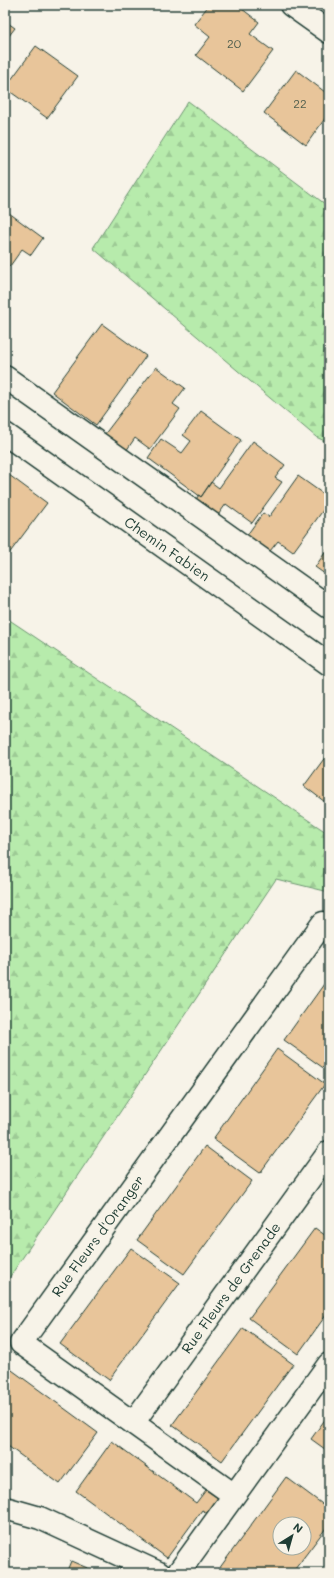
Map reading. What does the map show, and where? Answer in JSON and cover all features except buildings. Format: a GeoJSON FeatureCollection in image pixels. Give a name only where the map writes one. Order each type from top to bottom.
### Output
{"type":"FeatureCollection","features":[{"type":"Feature","properties":{"kind":"street"},"geometry":{"type":"LineString","coordinates":[[291,5],[329,32]]}},
{"type":"Feature","properties":{"kind":"street"},"geometry":{"type":"LineString","coordinates":[[5,377],[329,607]]}},
{"type":"Feature","properties":{"kind":"street","name":"Chemin Fabien"},"geometry":{"type":"LineString","coordinates":[[5,434],[329,664]]}},
{"type":"Feature","properties":{"kind":"street","name":"Rue Fleurs d'Oranger"},"geometry":{"type":"LineString","coordinates":[[234,1496],[21,1342],[323,923],[329,927]]}},
{"type":"Feature","properties":{"kind":"street","name":"Rue Fleurs de Grenade"},"geometry":{"type":"LineString","coordinates":[[133,1423],[329,1152]]}},
{"type":"Feature","properties":{"kind":"street"},"geometry":{"type":"LineString","coordinates":[[178,1573],[329,1364]]}},
{"type":"Feature","properties":{"kind":"street"},"geometry":{"type":"LineString","coordinates":[[5,1508],[40,1518],[159,1573]]}},
{"type":"Feature","properties":{"kind":"green space"},"geometry":{"type":"Polygon","coordinates":[[[188,101],[329,207],[329,443],[316,437],[93,248],[188,101]]]}},
{"type":"Feature","properties":{"kind":"green space"},"geometry":{"type":"Polygon","coordinates":[[[5,617],[329,834],[329,892],[276,879],[5,1284],[5,617]]]}}]}
